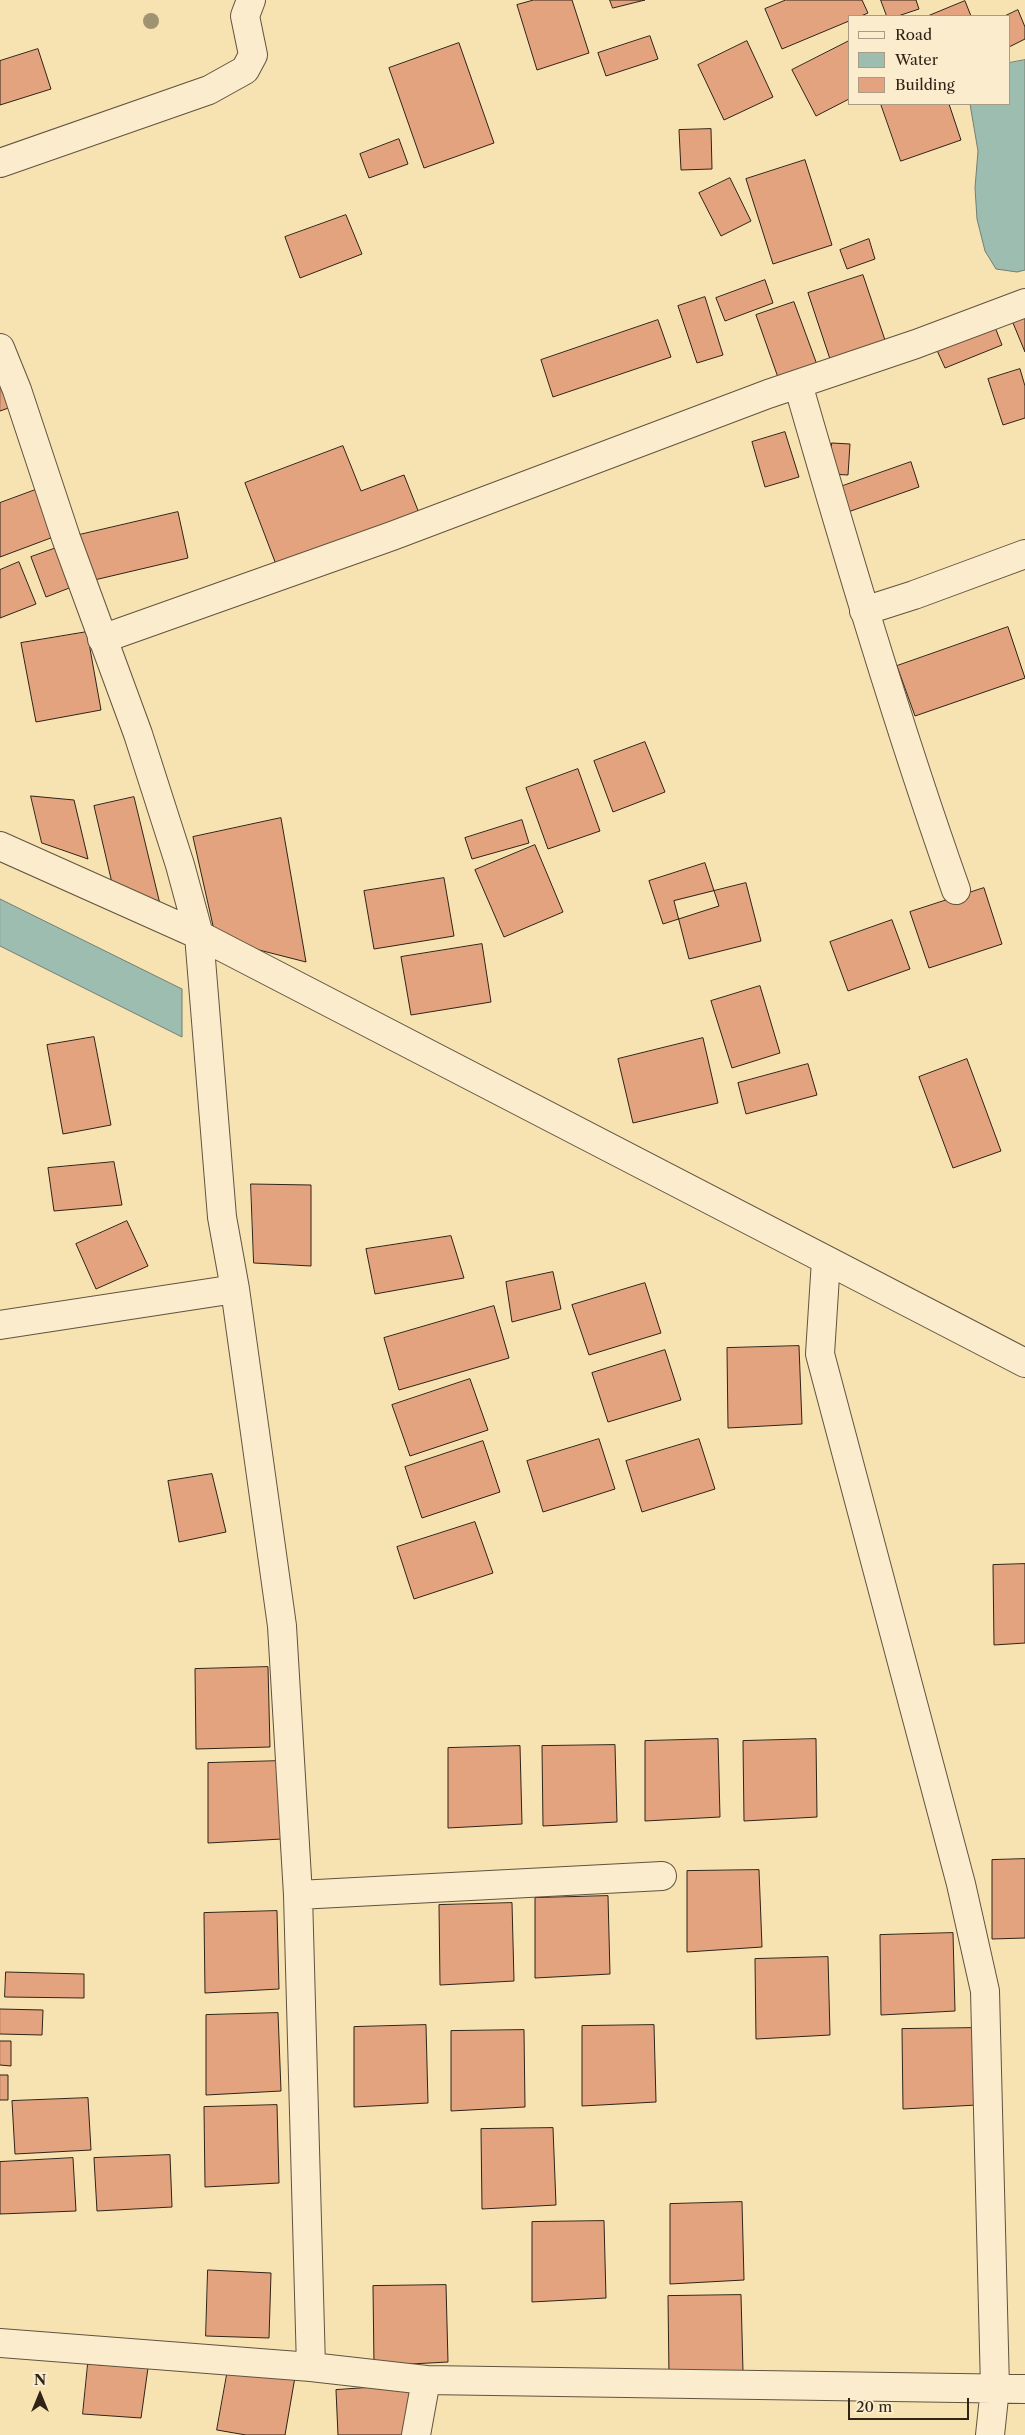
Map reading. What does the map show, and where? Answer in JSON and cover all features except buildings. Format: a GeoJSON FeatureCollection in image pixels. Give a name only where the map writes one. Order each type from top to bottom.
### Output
{"type":"FeatureCollection","features":[{"type":"Feature","properties":{"kind":"street"},"geometry":{"type":"LineString","coordinates":[[0,163],[209,90],[245,70],[253,55],[245,16],[251,0]]}},
{"type":"Feature","properties":{"kind":"street"},"geometry":{"type":"LineString","coordinates":[[102,639],[392,536],[798,384],[916,344],[1025,303]]}},
{"type":"Feature","properties":{"kind":"street"},"geometry":{"type":"LineString","coordinates":[[0,348],[17,390],[102,639],[138,734],[180,865],[199,935],[222,1217],[235,1289],[282,1626],[298,1895],[311,2367]]}},
{"type":"Feature","properties":{"kind":"street"},"geometry":{"type":"LineString","coordinates":[[798,384],[864,611],[922,794],[956,890]]}},
{"type":"Feature","properties":{"kind":"street"},"geometry":{"type":"LineString","coordinates":[[864,611],[914,596],[1025,554]]}},
{"type":"Feature","properties":{"kind":"street"},"geometry":{"type":"LineString","coordinates":[[0,846],[199,935],[1025,1363]]}},
{"type":"Feature","properties":{"kind":"street"},"geometry":{"type":"LineString","coordinates":[[826,1260],[820,1354],[961,1884],[985,1991],[995,2388],[990,2435]]}},
{"type":"Feature","properties":{"kind":"street"},"geometry":{"type":"LineString","coordinates":[[0,1325],[235,1289]]}},
{"type":"Feature","properties":{"kind":"street"},"geometry":{"type":"LineString","coordinates":[[298,1895],[662,1876]]}},
{"type":"Feature","properties":{"kind":"street"},"geometry":{"type":"LineString","coordinates":[[0,2343],[311,2367],[426,2380],[1025,2389]]}},
{"type":"Feature","properties":{"kind":"street"},"geometry":{"type":"LineString","coordinates":[[416,2435],[426,2380]]}},
{"type":"Feature","properties":{"kind":"water"},"geometry":{"type":"Polygon","coordinates":[[[1025,60],[1025,270],[1017,272],[996,269],[985,251],[977,219],[975,188],[978,151],[970,105],[1010,105],[1010,63],[1025,60]]]}},
{"type":"Feature","properties":{"kind":"water"},"geometry":{"type":"Polygon","coordinates":[[[0,899],[182,989],[182,1037],[0,946],[0,899]]]}}]}
